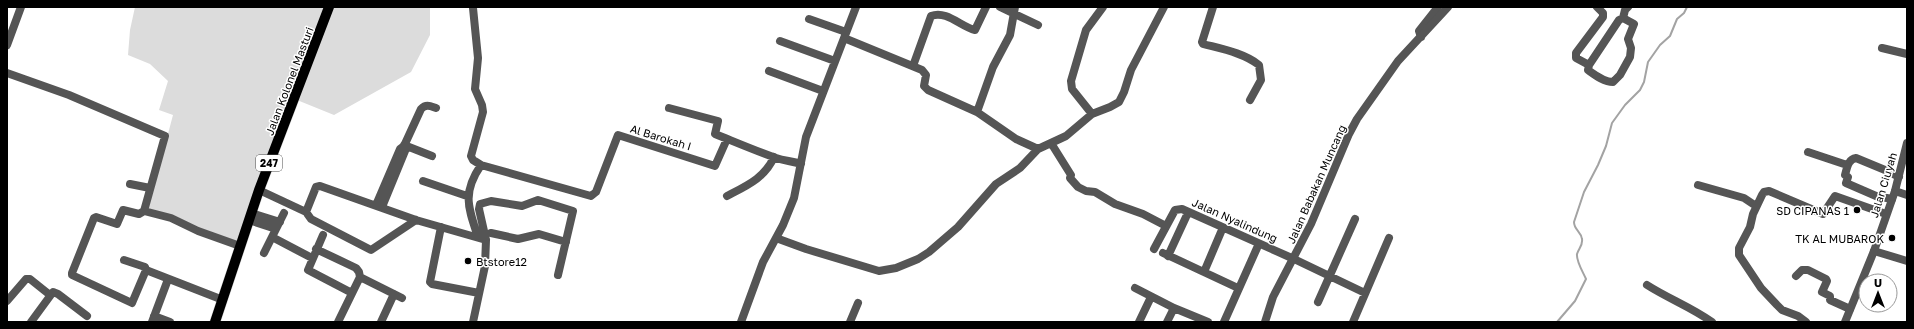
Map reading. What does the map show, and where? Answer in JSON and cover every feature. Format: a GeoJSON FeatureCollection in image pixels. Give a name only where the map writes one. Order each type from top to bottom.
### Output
{"type":"FeatureCollection","features":[{"type":"Feature","properties":{"kind":"main road","name":"Jalan Kolonel Masturi"},"geometry":{"type":"LineString","coordinates":[[215,322],[259,190],[329,7]]}},
{"type":"Feature","properties":{"kind":"street"},"geometry":{"type":"LineString","coordinates":[[7,45],[20,7]]}},
{"type":"Feature","properties":{"kind":"street"},"geometry":{"type":"LineString","coordinates":[[741,322],[763,262],[776,238],[794,198],[803,146],[856,7]]}},
{"type":"Feature","properties":{"kind":"street"},"geometry":{"type":"LineString","coordinates":[[913,66],[931,16],[939,14],[975,30],[986,7]]}},
{"type":"Feature","properties":{"kind":"street"},"geometry":{"type":"LineString","coordinates":[[1000,7],[1015,10],[1038,25]]}},
{"type":"Feature","properties":{"kind":"street"},"geometry":{"type":"LineString","coordinates":[[1092,114],[1072,89],[1071,81],[1086,30],[1103,7]]}},
{"type":"Feature","properties":{"kind":"street"},"geometry":{"type":"LineString","coordinates":[[776,238],[875,270],[886,271],[918,259],[929,252],[958,227],[996,184],[1020,168],[1038,149],[1073,132],[1092,114],[1119,102],[1131,70],[1164,7]]}},
{"type":"Feature","properties":{"kind":"street"},"geometry":{"type":"LineString","coordinates":[[1214,7],[1202,42],[1204,44],[1241,55],[1259,65],[1261,80],[1250,100]]}},
{"type":"Feature","properties":{"kind":"street"},"geometry":{"type":"LineString","coordinates":[[1420,37],[1419,31],[1437,7]]}},
{"type":"Feature","properties":{"kind":"street","name":"Jalan Babakan Muncang"},"geometry":{"type":"LineString","coordinates":[[1265,322],[1272,297],[1294,259],[1311,224],[1349,134],[1357,119],[1398,61],[1448,7]]}},
{"type":"Feature","properties":{"kind":"street"},"geometry":{"type":"LineString","coordinates":[[1589,65],[1576,58],[1576,56],[1603,16],[1603,13],[1597,7]]}},
{"type":"Feature","properties":{"kind":"street"},"geometry":{"type":"LineString","coordinates":[[1622,18],[1634,24],[1628,39],[1631,48],[1630,54],[1620,75],[1613,82],[1608,82],[1588,70],[1589,65],[1628,7]]}},
{"type":"Feature","properties":{"kind":"street"},"geometry":{"type":"LineString","coordinates":[[473,8],[478,58],[475,89],[482,105],[483,112],[471,156],[473,160],[481,165],[474,174],[467,196],[470,212],[485,237]]}},
{"type":"Feature","properties":{"kind":"street"},"geometry":{"type":"LineString","coordinates":[[977,112],[993,67],[1008,41],[1015,10]]}},
{"type":"Feature","properties":{"kind":"street"},"geometry":{"type":"LineString","coordinates":[[809,19],[925,72],[924,86],[928,90],[977,112],[1016,139],[1038,149]]}},
{"type":"Feature","properties":{"kind":"street"},"geometry":{"type":"LineString","coordinates":[[780,41],[835,61]]}},
{"type":"Feature","properties":{"kind":"street"},"geometry":{"type":"LineString","coordinates":[[1882,48],[1907,54]]}},
{"type":"Feature","properties":{"kind":"street"},"geometry":{"type":"LineString","coordinates":[[768,71],[823,91]]}},
{"type":"Feature","properties":{"kind":"street"},"geometry":{"type":"LineString","coordinates":[[7,73],[68,95],[165,136],[144,211]]}},
{"type":"Feature","properties":{"kind":"street"},"geometry":{"type":"LineString","coordinates":[[379,206],[393,172],[400,149],[404,145],[421,109],[424,106],[429,105],[436,108]]}},
{"type":"Feature","properties":{"kind":"street"},"geometry":{"type":"LineString","coordinates":[[669,108],[718,120],[714,134],[774,157],[801,164]]}},
{"type":"Feature","properties":{"kind":"street","name":"Al Barokah I"},"geometry":{"type":"LineString","coordinates":[[481,165],[591,196],[596,192],[618,135],[715,166],[727,139]]}},
{"type":"Feature","properties":{"kind":"street"},"geometry":{"type":"LineString","coordinates":[[1051,143],[1071,175],[1070,178],[1078,187],[1086,192],[1095,192],[1115,204],[1168,222],[1154,249]]}},
{"type":"Feature","properties":{"kind":"street","name":"Jalan Ciuyah"},"geometry":{"type":"LineString","coordinates":[[1845,322],[1874,251],[1893,195],[1907,143]]}},
{"type":"Feature","properties":{"kind":"street"},"geometry":{"type":"LineString","coordinates":[[404,145],[432,156]]}},
{"type":"Feature","properties":{"kind":"street"},"geometry":{"type":"LineString","coordinates":[[1808,152],[1848,165]]}},
{"type":"Feature","properties":{"kind":"street"},"geometry":{"type":"LineString","coordinates":[[727,196],[756,180],[770,165],[774,157]]}},
{"type":"Feature","properties":{"kind":"street"},"geometry":{"type":"LineString","coordinates":[[1898,178],[1885,170],[1856,158],[1850,160],[1845,174],[1848,177],[1846,183],[1876,196],[1907,195]]}},
{"type":"Feature","properties":{"kind":"street"},"geometry":{"type":"LineString","coordinates":[[423,181],[467,196]]}},
{"type":"Feature","properties":{"kind":"street"},"geometry":{"type":"LineString","coordinates":[[130,184],[150,188]]}},
{"type":"Feature","properties":{"kind":"street"},"geometry":{"type":"LineString","coordinates":[[1698,185],[1744,198],[1756,206]]}},
{"type":"Feature","properties":{"kind":"street"},"geometry":{"type":"LineString","coordinates":[[306,212],[316,188],[320,186],[440,227],[485,237],[518,239],[539,234],[566,242]]}},
{"type":"Feature","properties":{"kind":"street"},"geometry":{"type":"LineString","coordinates":[[259,190],[306,212],[311,219],[371,250],[416,220]]}},
{"type":"Feature","properties":{"kind":"street"},"geometry":{"type":"LineString","coordinates":[[1806,322],[1798,316],[1782,310],[1776,305],[1739,255],[1739,248],[1750,227],[1756,206],[1762,195],[1767,191],[1823,214],[1835,196],[1886,214]]}},
{"type":"Feature","properties":{"kind":"street"},"geometry":{"type":"LineString","coordinates":[[473,322],[485,266],[485,237],[479,209],[480,204],[491,201],[522,206],[538,200],[572,211],[558,275]]}},
{"type":"Feature","properties":{"kind":"street","name":"Jalan Nyalindung"},"geometry":{"type":"LineString","coordinates":[[1168,222],[1175,210],[1182,209],[1294,259]]}},
{"type":"Feature","properties":{"kind":"street"},"geometry":{"type":"LineString","coordinates":[[146,270],[132,303],[82,281],[72,275],[94,218],[96,217],[117,224],[123,210],[139,214],[144,211],[171,218],[198,231],[240,246]]}},
{"type":"Feature","properties":{"kind":"street"},"geometry":{"type":"LineString","coordinates":[[264,253],[284,213]]}},
{"type":"Feature","properties":{"kind":"street"},"geometry":{"type":"LineString","coordinates":[[404,215],[408,222],[408,226]]}},
{"type":"Feature","properties":{"kind":"street"},"geometry":{"type":"LineString","coordinates":[[250,217],[278,226]]}},
{"type":"Feature","properties":{"kind":"street"},"geometry":{"type":"LineString","coordinates":[[1186,217],[1166,254],[1238,288]]}},
{"type":"Feature","properties":{"kind":"street"},"geometry":{"type":"LineString","coordinates":[[1318,302],[1328,275],[1355,219]]}},
{"type":"Feature","properties":{"kind":"street"},"geometry":{"type":"LineString","coordinates":[[440,227],[430,282],[432,284],[479,294]]}},
{"type":"Feature","properties":{"kind":"street"},"geometry":{"type":"LineString","coordinates":[[1204,272],[1222,232]]}},
{"type":"Feature","properties":{"kind":"street"},"geometry":{"type":"LineString","coordinates":[[323,235],[308,267],[310,272],[352,293]]}},
{"type":"Feature","properties":{"kind":"street"},"geometry":{"type":"LineString","coordinates":[[272,237],[312,258]]}},
{"type":"Feature","properties":{"kind":"street"},"geometry":{"type":"LineString","coordinates":[[1353,322],[1389,238]]}},
{"type":"Feature","properties":{"kind":"street"},"geometry":{"type":"LineString","coordinates":[[1224,322],[1257,248]]}},
{"type":"Feature","properties":{"kind":"street"},"geometry":{"type":"LineString","coordinates":[[316,249],[356,268],[360,272],[360,277],[338,322]]}},
{"type":"Feature","properties":{"kind":"street"},"geometry":{"type":"LineString","coordinates":[[1874,251],[1907,261]]}},
{"type":"Feature","properties":{"kind":"street"},"geometry":{"type":"LineString","coordinates":[[1294,259],[1365,294]]}},
{"type":"Feature","properties":{"kind":"street"},"geometry":{"type":"LineString","coordinates":[[124,260],[145,267],[146,270],[223,300]]}},
{"type":"Feature","properties":{"kind":"street"},"geometry":{"type":"LineString","coordinates":[[1796,276],[1802,270],[1808,270],[1826,279],[1827,281],[1822,292],[1830,296],[1830,300],[1850,309]]}},
{"type":"Feature","properties":{"kind":"street"},"geometry":{"type":"LineString","coordinates":[[360,277],[398,296],[381,322]]}},
{"type":"Feature","properties":{"kind":"street"},"geometry":{"type":"LineString","coordinates":[[7,300],[26,279],[30,279],[50,295]]}},
{"type":"Feature","properties":{"kind":"street"},"geometry":{"type":"LineString","coordinates":[[167,282],[153,319],[170,322]]}},
{"type":"Feature","properties":{"kind":"street"},"geometry":{"type":"LineString","coordinates":[[1647,285],[1668,298],[1687,306],[1712,322]]}},
{"type":"Feature","properties":{"kind":"street"},"geometry":{"type":"LineString","coordinates":[[1134,288],[1174,308],[1208,322]]}},
{"type":"Feature","properties":{"kind":"street"},"geometry":{"type":"LineString","coordinates":[[31,322],[53,292],[58,294],[87,316]]}},
{"type":"Feature","properties":{"kind":"street"},"geometry":{"type":"LineString","coordinates":[[1139,322],[1151,297]]}},
{"type":"Feature","properties":{"kind":"street"},"geometry":{"type":"LineString","coordinates":[[850,322],[858,303]]}},
{"type":"Feature","properties":{"kind":"street"},"geometry":{"type":"LineString","coordinates":[[1167,322],[1174,308]]}},
{"type":"Feature","properties":{"kind":"shaded area"},"geometry":{"type":"Polygon","coordinates":[[[135,7],[430,7],[430,35],[411,72],[334,115],[292,98],[238,242],[148,209],[173,115],[159,110],[168,81],[150,64],[128,55],[130,30],[135,7]]]}},
{"type":"Feature","properties":{"kind":"waterway"},"geometry":{"type":"LineString","coordinates":[[1557,322],[1575,301],[1586,279],[1577,257],[1582,239],[1574,225],[1574,222],[1584,192],[1606,146],[1612,123],[1625,105],[1640,90],[1644,82],[1648,62],[1660,45],[1670,36],[1677,19],[1684,13],[1687,7]]}},
{"type":"Feature","properties":{"kind":"place","name":"SD CIPANAS 1"},"geometry":{"type":"Point","coordinates":[1857,210]}},
{"type":"Feature","properties":{"kind":"place","name":"TK AL MUBAROK"},"geometry":{"type":"Point","coordinates":[1892,238]}},
{"type":"Feature","properties":{"kind":"place","name":"Btstore12"},"geometry":{"type":"Point","coordinates":[468,261]}}]}
